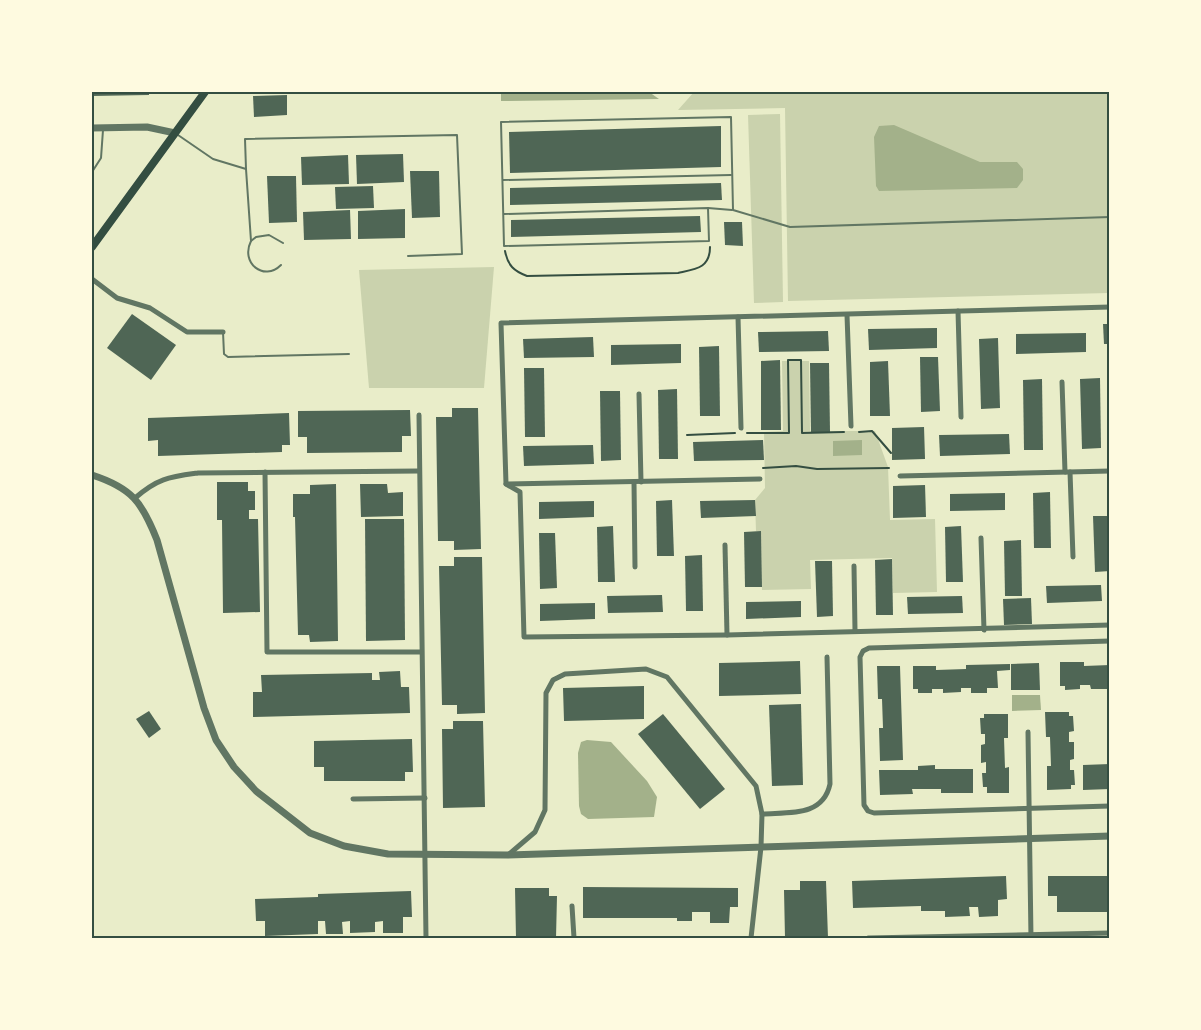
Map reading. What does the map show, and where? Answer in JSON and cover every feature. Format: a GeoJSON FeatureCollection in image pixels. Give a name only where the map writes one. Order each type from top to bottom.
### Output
{"type":"FeatureCollection","features":[{"type":"Feature","properties":{"kind":"main road"},"geometry":{"type":"LineString","coordinates":[[92,248],[205,92]]}},
{"type":"Feature","properties":{"kind":"street"},"geometry":{"type":"LineString","coordinates":[[92,128],[147,127],[175,133]]}},
{"type":"Feature","properties":{"kind":"street"},"geometry":{"type":"LineString","coordinates":[[92,279],[117,298],[150,308],[187,332],[223,332]]}},
{"type":"Feature","properties":{"kind":"street"},"geometry":{"type":"LineString","coordinates":[[507,484],[501,323],[1110,307]]}},
{"type":"Feature","properties":{"kind":"street"},"geometry":{"type":"LineString","coordinates":[[958,311],[961,417]]}},
{"type":"Feature","properties":{"kind":"street"},"geometry":{"type":"LineString","coordinates":[[847,315],[851,426]]}},
{"type":"Feature","properties":{"kind":"street"},"geometry":{"type":"LineString","coordinates":[[738,317],[741,428]]}},
{"type":"Feature","properties":{"kind":"street"},"geometry":{"type":"LineString","coordinates":[[1062,382],[1073,556]]}},
{"type":"Feature","properties":{"kind":"street"},"geometry":{"type":"LineString","coordinates":[[639,394],[641,482]]}},
{"type":"Feature","properties":{"kind":"street"},"geometry":{"type":"LineString","coordinates":[[419,415],[426,939]]}},
{"type":"Feature","properties":{"kind":"street"},"geometry":{"type":"LineString","coordinates":[[135,498],[150,485],[169,477],[198,473],[419,471]]}},
{"type":"Feature","properties":{"kind":"street"},"geometry":{"type":"LineString","coordinates":[[900,476],[1110,471]]}},
{"type":"Feature","properties":{"kind":"street"},"geometry":{"type":"LineString","coordinates":[[264,472],[267,652],[421,652]]}},
{"type":"Feature","properties":{"kind":"street"},"geometry":{"type":"LineString","coordinates":[[92,475],[113,482],[135,498],[147,516],[157,540],[204,708],[216,740],[234,767],[256,791],[310,833],[344,846],[388,854],[508,855],[1110,836]]}},
{"type":"Feature","properties":{"kind":"street"},"geometry":{"type":"LineString","coordinates":[[507,484],[760,479]]}},
{"type":"Feature","properties":{"kind":"street"},"geometry":{"type":"LineString","coordinates":[[634,482],[635,567]]}},
{"type":"Feature","properties":{"kind":"street"},"geometry":{"type":"LineString","coordinates":[[507,484],[520,492],[524,637],[984,630],[1110,625]]}},
{"type":"Feature","properties":{"kind":"street"},"geometry":{"type":"LineString","coordinates":[[981,538],[984,630]]}},
{"type":"Feature","properties":{"kind":"street"},"geometry":{"type":"LineString","coordinates":[[725,545],[727,635]]}},
{"type":"Feature","properties":{"kind":"street"},"geometry":{"type":"LineString","coordinates":[[854,566],[855,631]]}},
{"type":"Feature","properties":{"kind":"street"},"geometry":{"type":"LineString","coordinates":[[1110,641],[869,648],[863,651],[860,657],[864,805],[868,811],[874,813],[1110,806]]}},
{"type":"Feature","properties":{"kind":"street"},"geometry":{"type":"LineString","coordinates":[[762,814],[809,810],[820,804],[828,794],[830,784],[827,657]]}},
{"type":"Feature","properties":{"kind":"street"},"geometry":{"type":"LineString","coordinates":[[508,855],[535,832],[545,810],[546,693],[553,680],[565,674],[646,669],[668,677],[756,786],[762,814],[761,847],[751,939]]}},
{"type":"Feature","properties":{"kind":"street"},"geometry":{"type":"LineString","coordinates":[[1028,732],[1031,936]]}},
{"type":"Feature","properties":{"kind":"street"},"geometry":{"type":"LineString","coordinates":[[353,799],[425,798]]}},
{"type":"Feature","properties":{"kind":"street"},"geometry":{"type":"LineString","coordinates":[[572,906],[574,939]]}},
{"type":"Feature","properties":{"kind":"street"},"geometry":{"type":"LineString","coordinates":[[868,939],[1110,933]]}},
{"type":"Feature","properties":{"kind":"lane"},"geometry":{"type":"LineString","coordinates":[[336,92],[347,92]]}},
{"type":"Feature","properties":{"kind":"lane"},"geometry":{"type":"LineString","coordinates":[[708,208],[709,241],[504,246],[501,122],[730,117],[732,210]]}},
{"type":"Feature","properties":{"kind":"lane"},"geometry":{"type":"LineString","coordinates":[[92,172],[101,158],[103,128]]}},
{"type":"Feature","properties":{"kind":"lane"},"geometry":{"type":"LineString","coordinates":[[175,133],[213,159],[246,169]]}},
{"type":"Feature","properties":{"kind":"lane"},"geometry":{"type":"LineString","coordinates":[[281,265],[272,271],[265,272],[254,267],[248,257],[251,241],[245,140],[457,135],[462,254],[408,256]]}},
{"type":"Feature","properties":{"kind":"lane"},"geometry":{"type":"LineString","coordinates":[[503,180],[732,175]]}},
{"type":"Feature","properties":{"kind":"lane"},"geometry":{"type":"LineString","coordinates":[[504,214],[708,208],[732,210],[790,226],[1110,217]]}},
{"type":"Feature","properties":{"kind":"lane"},"geometry":{"type":"LineString","coordinates":[[251,241],[256,237],[269,235],[283,243]]}},
{"type":"Feature","properties":{"kind":"lane"},"geometry":{"type":"LineString","coordinates":[[223,332],[224,354],[228,357],[349,354]]}},
{"type":"Feature","properties":{"kind":"path"},"geometry":{"type":"LineString","coordinates":[[504,246],[507,261],[515,272],[527,276],[667,273],[694,270],[707,263],[710,256],[709,241]]}},
{"type":"Feature","properties":{"kind":"path"},"geometry":{"type":"LineString","coordinates":[[747,433],[789,433],[788,360],[801,360],[802,433],[846,432]]}},
{"type":"Feature","properties":{"kind":"path"},"geometry":{"type":"LineString","coordinates":[[857,432],[872,431],[891,453]]}},
{"type":"Feature","properties":{"kind":"path"},"geometry":{"type":"LineString","coordinates":[[687,435],[736,434]]}},
{"type":"Feature","properties":{"kind":"path"},"geometry":{"type":"LineString","coordinates":[[763,468],[796,466],[817,469],[889,468]]}},
{"type":"Feature","properties":{"kind":"shaded area"},"geometry":{"type":"Polygon","coordinates":[[[501,92],[649,92],[659,99],[501,101],[501,92]]]}},
{"type":"Feature","properties":{"kind":"shaded area"},"geometry":{"type":"Polygon","coordinates":[[[694,92],[1109,92],[1109,293],[788,301],[785,108],[678,110],[694,92]]]}},
{"type":"Feature","properties":{"kind":"shaded area"},"geometry":{"type":"Polygon","coordinates":[[[780,114],[783,302],[754,303],[748,115],[780,114]]]}},
{"type":"Feature","properties":{"kind":"shaded area"},"geometry":{"type":"Polygon","coordinates":[[[894,125],[980,162],[1017,162],[1023,169],[1023,180],[1017,188],[879,191],[876,186],[874,137],[879,126],[894,125]]]}},
{"type":"Feature","properties":{"kind":"shaded area"},"geometry":{"type":"Polygon","coordinates":[[[494,267],[484,388],[369,388],[359,270],[494,267]]]}},
{"type":"Feature","properties":{"kind":"shaded area"},"geometry":{"type":"Polygon","coordinates":[[[782,361],[809,361],[810,431],[875,431],[888,467],[890,520],[935,519],[937,592],[893,593],[892,558],[810,560],[811,589],[762,590],[761,531],[756,531],[755,500],[765,488],[764,432],[783,431],[782,361]]]}},
{"type":"Feature","properties":{"kind":"shaded area"},"geometry":{"type":"Polygon","coordinates":[[[862,440],[862,455],[833,456],[833,441],[862,440]]]}},
{"type":"Feature","properties":{"kind":"shaded area"},"geometry":{"type":"Polygon","coordinates":[[[1012,695],[1040,695],[1041,710],[1012,711],[1012,695]]]}},
{"type":"Feature","properties":{"kind":"shaded area"},"geometry":{"type":"Polygon","coordinates":[[[587,740],[611,742],[647,781],[657,797],[654,817],[588,819],[581,814],[578,753],[581,742],[587,740]]]}},
{"type":"Feature","properties":{"kind":"building"},"geometry":{"type":"Polygon","coordinates":[[[92,92],[149,92],[149,95],[92,96],[92,92]]]}},
{"type":"Feature","properties":{"kind":"building"},"geometry":{"type":"Polygon","coordinates":[[[287,95],[287,115],[254,117],[253,96],[287,95]]]}},
{"type":"Feature","properties":{"kind":"building"},"geometry":{"type":"Polygon","coordinates":[[[721,126],[721,167],[510,173],[509,132],[721,126]]]}},
{"type":"Feature","properties":{"kind":"building"},"geometry":{"type":"Polygon","coordinates":[[[403,154],[404,182],[357,184],[356,155],[403,154]]]}},
{"type":"Feature","properties":{"kind":"building"},"geometry":{"type":"Polygon","coordinates":[[[348,155],[349,184],[302,185],[301,157],[348,155]]]}},
{"type":"Feature","properties":{"kind":"building"},"geometry":{"type":"Polygon","coordinates":[[[410,171],[439,171],[440,217],[412,218],[410,171]]]}},
{"type":"Feature","properties":{"kind":"building"},"geometry":{"type":"Polygon","coordinates":[[[267,176],[296,176],[297,222],[269,223],[267,176]]]}},
{"type":"Feature","properties":{"kind":"building"},"geometry":{"type":"Polygon","coordinates":[[[721,183],[722,200],[510,205],[510,188],[721,183]]]}},
{"type":"Feature","properties":{"kind":"building"},"geometry":{"type":"Polygon","coordinates":[[[373,186],[374,208],[336,209],[335,187],[373,186]]]}},
{"type":"Feature","properties":{"kind":"building"},"geometry":{"type":"Polygon","coordinates":[[[405,209],[405,238],[358,239],[358,211],[405,209]]]}},
{"type":"Feature","properties":{"kind":"building"},"geometry":{"type":"Polygon","coordinates":[[[350,210],[351,239],[304,240],[303,212],[350,210]]]}},
{"type":"Feature","properties":{"kind":"building"},"geometry":{"type":"Polygon","coordinates":[[[700,216],[701,232],[511,237],[511,220],[700,216]]]}},
{"type":"Feature","properties":{"kind":"building"},"geometry":{"type":"Polygon","coordinates":[[[724,222],[742,222],[743,246],[725,245],[724,222]]]}},
{"type":"Feature","properties":{"kind":"building"},"geometry":{"type":"Polygon","coordinates":[[[132,314],[176,345],[151,380],[107,348],[132,314]]]}},
{"type":"Feature","properties":{"kind":"building"},"geometry":{"type":"Polygon","coordinates":[[[1103,324],[1110,324],[1110,344],[1104,344],[1103,324]]]}},
{"type":"Feature","properties":{"kind":"building"},"geometry":{"type":"Polygon","coordinates":[[[937,328],[937,348],[869,350],[868,329],[937,328]]]}},
{"type":"Feature","properties":{"kind":"building"},"geometry":{"type":"Polygon","coordinates":[[[828,331],[829,351],[759,352],[758,332],[828,331]]]}},
{"type":"Feature","properties":{"kind":"building"},"geometry":{"type":"Polygon","coordinates":[[[1086,333],[1086,352],[1016,354],[1016,334],[1086,333]]]}},
{"type":"Feature","properties":{"kind":"building"},"geometry":{"type":"Polygon","coordinates":[[[593,337],[594,357],[524,358],[523,339],[593,337]]]}},
{"type":"Feature","properties":{"kind":"building"},"geometry":{"type":"Polygon","coordinates":[[[998,338],[1000,408],[981,409],[979,339],[998,338]]]}},
{"type":"Feature","properties":{"kind":"building"},"geometry":{"type":"Polygon","coordinates":[[[681,344],[681,363],[611,365],[611,345],[681,344]]]}},
{"type":"Feature","properties":{"kind":"building"},"geometry":{"type":"Polygon","coordinates":[[[719,346],[720,416],[700,416],[699,347],[719,346]]]}},
{"type":"Feature","properties":{"kind":"building"},"geometry":{"type":"Polygon","coordinates":[[[920,357],[938,357],[940,411],[921,412],[920,357]]]}},
{"type":"Feature","properties":{"kind":"building"},"geometry":{"type":"Polygon","coordinates":[[[780,360],[781,430],[761,430],[761,361],[780,360]]]}},
{"type":"Feature","properties":{"kind":"building"},"geometry":{"type":"Polygon","coordinates":[[[888,361],[890,416],[870,416],[870,362],[888,361]]]}},
{"type":"Feature","properties":{"kind":"building"},"geometry":{"type":"Polygon","coordinates":[[[810,363],[829,363],[830,432],[811,433],[810,363]]]}},
{"type":"Feature","properties":{"kind":"building"},"geometry":{"type":"Polygon","coordinates":[[[524,368],[544,368],[545,437],[525,437],[524,368]]]}},
{"type":"Feature","properties":{"kind":"building"},"geometry":{"type":"Polygon","coordinates":[[[1100,378],[1101,448],[1082,449],[1080,379],[1100,378]]]}},
{"type":"Feature","properties":{"kind":"building"},"geometry":{"type":"Polygon","coordinates":[[[1042,379],[1043,450],[1024,450],[1023,380],[1042,379]]]}},
{"type":"Feature","properties":{"kind":"building"},"geometry":{"type":"Polygon","coordinates":[[[677,389],[678,459],[659,459],[658,390],[677,389]]]}},
{"type":"Feature","properties":{"kind":"building"},"geometry":{"type":"Polygon","coordinates":[[[600,391],[620,391],[621,460],[601,461],[600,391]]]}},
{"type":"Feature","properties":{"kind":"building"},"geometry":{"type":"Polygon","coordinates":[[[452,408],[478,408],[481,549],[454,550],[454,541],[438,541],[436,417],[452,417],[452,408]]]}},
{"type":"Feature","properties":{"kind":"building"},"geometry":{"type":"Polygon","coordinates":[[[410,410],[411,436],[402,436],[402,452],[307,453],[307,437],[298,437],[298,411],[410,410]]]}},
{"type":"Feature","properties":{"kind":"building"},"geometry":{"type":"Polygon","coordinates":[[[289,413],[290,445],[282,445],[282,452],[158,456],[158,440],[148,441],[148,418],[289,413]]]}},
{"type":"Feature","properties":{"kind":"building"},"geometry":{"type":"Polygon","coordinates":[[[924,427],[925,459],[892,460],[892,428],[924,427]]]}},
{"type":"Feature","properties":{"kind":"building"},"geometry":{"type":"Polygon","coordinates":[[[1009,434],[1010,454],[940,456],[939,435],[1009,434]]]}},
{"type":"Feature","properties":{"kind":"building"},"geometry":{"type":"Polygon","coordinates":[[[763,440],[764,460],[694,461],[693,442],[763,440]]]}},
{"type":"Feature","properties":{"kind":"building"},"geometry":{"type":"Polygon","coordinates":[[[593,445],[594,464],[524,466],[523,446],[593,445]]]}},
{"type":"Feature","properties":{"kind":"building"},"geometry":{"type":"Polygon","coordinates":[[[217,482],[248,482],[248,491],[255,491],[255,510],[249,510],[249,519],[258,519],[260,612],[223,613],[222,520],[217,520],[217,482]]]}},
{"type":"Feature","properties":{"kind":"building"},"geometry":{"type":"Polygon","coordinates":[[[336,484],[338,641],[310,642],[309,635],[298,635],[293,494],[310,494],[310,485],[336,484]]]}},
{"type":"Feature","properties":{"kind":"building"},"geometry":{"type":"Polygon","coordinates":[[[360,484],[387,484],[388,493],[403,492],[403,516],[361,517],[360,484]]]}},
{"type":"Feature","properties":{"kind":"building"},"geometry":{"type":"Polygon","coordinates":[[[925,485],[926,517],[893,518],[893,486],[925,485]]]}},
{"type":"Feature","properties":{"kind":"building"},"geometry":{"type":"Polygon","coordinates":[[[1050,492],[1051,548],[1034,548],[1033,493],[1050,492]]]}},
{"type":"Feature","properties":{"kind":"building"},"geometry":{"type":"Polygon","coordinates":[[[1005,493],[1005,510],[950,511],[950,494],[1005,493]]]}},
{"type":"Feature","properties":{"kind":"building"},"geometry":{"type":"Polygon","coordinates":[[[672,500],[674,556],[657,556],[656,501],[672,500]]]}},
{"type":"Feature","properties":{"kind":"building"},"geometry":{"type":"Polygon","coordinates":[[[755,500],[756,516],[701,518],[700,501],[755,500]]]}},
{"type":"Feature","properties":{"kind":"building"},"geometry":{"type":"Polygon","coordinates":[[[594,501],[594,517],[539,519],[539,502],[594,501]]]}},
{"type":"Feature","properties":{"kind":"building"},"geometry":{"type":"Polygon","coordinates":[[[1093,516],[1110,516],[1110,571],[1095,572],[1093,516]]]}},
{"type":"Feature","properties":{"kind":"building"},"geometry":{"type":"Polygon","coordinates":[[[365,519],[404,519],[405,640],[366,641],[365,519]]]}},
{"type":"Feature","properties":{"kind":"building"},"geometry":{"type":"Polygon","coordinates":[[[613,526],[615,582],[598,582],[597,527],[613,526]]]}},
{"type":"Feature","properties":{"kind":"building"},"geometry":{"type":"Polygon","coordinates":[[[961,526],[963,582],[946,582],[945,527],[961,526]]]}},
{"type":"Feature","properties":{"kind":"building"},"geometry":{"type":"Polygon","coordinates":[[[761,531],[762,587],[745,587],[744,532],[761,531]]]}},
{"type":"Feature","properties":{"kind":"building"},"geometry":{"type":"Polygon","coordinates":[[[539,533],[555,533],[557,588],[540,589],[539,533]]]}},
{"type":"Feature","properties":{"kind":"building"},"geometry":{"type":"Polygon","coordinates":[[[1021,540],[1022,596],[1005,596],[1004,541],[1021,540]]]}},
{"type":"Feature","properties":{"kind":"building"},"geometry":{"type":"Polygon","coordinates":[[[702,555],[703,611],[686,611],[685,556],[702,555]]]}},
{"type":"Feature","properties":{"kind":"building"},"geometry":{"type":"Polygon","coordinates":[[[454,557],[482,557],[485,713],[457,714],[457,705],[442,705],[439,566],[454,566],[454,557]]]}},
{"type":"Feature","properties":{"kind":"building"},"geometry":{"type":"Polygon","coordinates":[[[892,559],[893,615],[876,615],[875,560],[892,559]]]}},
{"type":"Feature","properties":{"kind":"building"},"geometry":{"type":"Polygon","coordinates":[[[815,561],[832,561],[833,616],[817,617],[815,561]]]}},
{"type":"Feature","properties":{"kind":"building"},"geometry":{"type":"Polygon","coordinates":[[[1101,585],[1102,601],[1047,603],[1046,586],[1101,585]]]}},
{"type":"Feature","properties":{"kind":"building"},"geometry":{"type":"Polygon","coordinates":[[[662,595],[663,612],[608,613],[607,596],[662,595]]]}},
{"type":"Feature","properties":{"kind":"building"},"geometry":{"type":"Polygon","coordinates":[[[962,596],[963,613],[908,614],[907,597],[962,596]]]}},
{"type":"Feature","properties":{"kind":"building"},"geometry":{"type":"Polygon","coordinates":[[[1031,598],[1032,624],[1004,625],[1003,599],[1031,598]]]}},
{"type":"Feature","properties":{"kind":"building"},"geometry":{"type":"Polygon","coordinates":[[[801,601],[801,617],[746,619],[746,602],[801,601]]]}},
{"type":"Feature","properties":{"kind":"building"},"geometry":{"type":"Polygon","coordinates":[[[595,603],[595,619],[540,621],[540,604],[595,603]]]}},
{"type":"Feature","properties":{"kind":"building"},"geometry":{"type":"Polygon","coordinates":[[[800,661],[801,694],[719,696],[719,663],[800,661]]]}},
{"type":"Feature","properties":{"kind":"building"},"geometry":{"type":"Polygon","coordinates":[[[1060,662],[1084,662],[1084,666],[1110,665],[1108,689],[1091,689],[1090,685],[1080,685],[1080,689],[1065,690],[1065,686],[1060,686],[1060,662]]]}},
{"type":"Feature","properties":{"kind":"building"},"geometry":{"type":"Polygon","coordinates":[[[1039,663],[1040,690],[1011,690],[1011,664],[1039,663]]]}},
{"type":"Feature","properties":{"kind":"building"},"geometry":{"type":"Polygon","coordinates":[[[1010,664],[1010,670],[997,671],[998,688],[987,688],[987,693],[971,693],[971,688],[961,688],[961,692],[943,693],[943,689],[932,689],[932,693],[918,693],[918,689],[913,689],[913,666],[936,666],[936,670],[966,669],[966,665],[1010,664]]]}},
{"type":"Feature","properties":{"kind":"building"},"geometry":{"type":"Polygon","coordinates":[[[877,666],[900,666],[903,760],[880,761],[879,728],[883,728],[882,699],[878,699],[877,666]]]}},
{"type":"Feature","properties":{"kind":"building"},"geometry":{"type":"Polygon","coordinates":[[[400,671],[401,687],[409,687],[410,713],[253,717],[253,692],[262,692],[261,675],[372,673],[372,680],[380,680],[379,672],[400,671]]]}},
{"type":"Feature","properties":{"kind":"building"},"geometry":{"type":"Polygon","coordinates":[[[644,686],[644,719],[564,721],[563,688],[644,686]]]}},
{"type":"Feature","properties":{"kind":"building"},"geometry":{"type":"Polygon","coordinates":[[[801,704],[803,785],[772,786],[769,705],[801,704]]]}},
{"type":"Feature","properties":{"kind":"building"},"geometry":{"type":"Polygon","coordinates":[[[149,711],[161,729],[149,738],[136,719],[149,711]]]}},
{"type":"Feature","properties":{"kind":"building"},"geometry":{"type":"Polygon","coordinates":[[[1045,712],[1069,712],[1069,716],[1073,716],[1074,731],[1069,732],[1069,742],[1074,742],[1074,759],[1070,760],[1070,770],[1074,770],[1075,785],[1071,785],[1071,789],[1047,790],[1047,766],[1051,766],[1050,737],[1046,737],[1045,712]]]}},
{"type":"Feature","properties":{"kind":"building"},"geometry":{"type":"Polygon","coordinates":[[[663,714],[725,789],[700,809],[638,734],[663,714]]]}},
{"type":"Feature","properties":{"kind":"building"},"geometry":{"type":"Polygon","coordinates":[[[984,714],[1008,714],[1008,738],[1004,738],[1005,768],[1009,767],[1009,793],[987,793],[987,787],[983,787],[982,773],[986,773],[986,762],[981,763],[981,745],[985,744],[985,734],[981,734],[980,718],[984,718],[984,714]]]}},
{"type":"Feature","properties":{"kind":"building"},"geometry":{"type":"Polygon","coordinates":[[[453,721],[483,721],[485,807],[443,808],[442,729],[453,729],[453,721]]]}},
{"type":"Feature","properties":{"kind":"building"},"geometry":{"type":"Polygon","coordinates":[[[412,739],[413,772],[405,772],[405,781],[324,781],[324,767],[314,767],[314,741],[412,739]]]}},
{"type":"Feature","properties":{"kind":"building"},"geometry":{"type":"Polygon","coordinates":[[[1110,764],[1110,789],[1083,790],[1083,765],[1110,764]]]}},
{"type":"Feature","properties":{"kind":"building"},"geometry":{"type":"Polygon","coordinates":[[[935,765],[935,769],[973,769],[973,793],[941,793],[941,789],[912,789],[913,794],[880,795],[879,770],[918,770],[918,766],[935,765]]]}},
{"type":"Feature","properties":{"kind":"building"},"geometry":{"type":"Polygon","coordinates":[[[1006,876],[1007,899],[998,900],[998,916],[979,917],[978,907],[969,907],[970,916],[945,917],[945,911],[921,911],[921,906],[853,908],[852,881],[1006,876]]]}},
{"type":"Feature","properties":{"kind":"building"},"geometry":{"type":"Polygon","coordinates":[[[1048,876],[1110,876],[1110,912],[1057,912],[1057,896],[1048,896],[1048,876]]]}},
{"type":"Feature","properties":{"kind":"building"},"geometry":{"type":"Polygon","coordinates":[[[800,881],[826,881],[828,938],[785,938],[784,890],[800,890],[800,881]]]}},
{"type":"Feature","properties":{"kind":"building"},"geometry":{"type":"Polygon","coordinates":[[[583,887],[738,888],[738,907],[730,907],[729,923],[710,923],[710,912],[692,912],[692,921],[677,921],[677,918],[583,918],[583,887]]]}},
{"type":"Feature","properties":{"kind":"building"},"geometry":{"type":"Polygon","coordinates":[[[515,888],[549,888],[549,896],[557,896],[556,938],[516,938],[515,888]]]}},
{"type":"Feature","properties":{"kind":"building"},"geometry":{"type":"Polygon","coordinates":[[[411,891],[412,917],[403,917],[403,933],[383,933],[383,921],[375,922],[375,932],[350,933],[350,921],[342,922],[343,934],[326,934],[325,921],[318,921],[318,934],[265,936],[265,921],[256,921],[255,899],[411,891]]]}}]}
